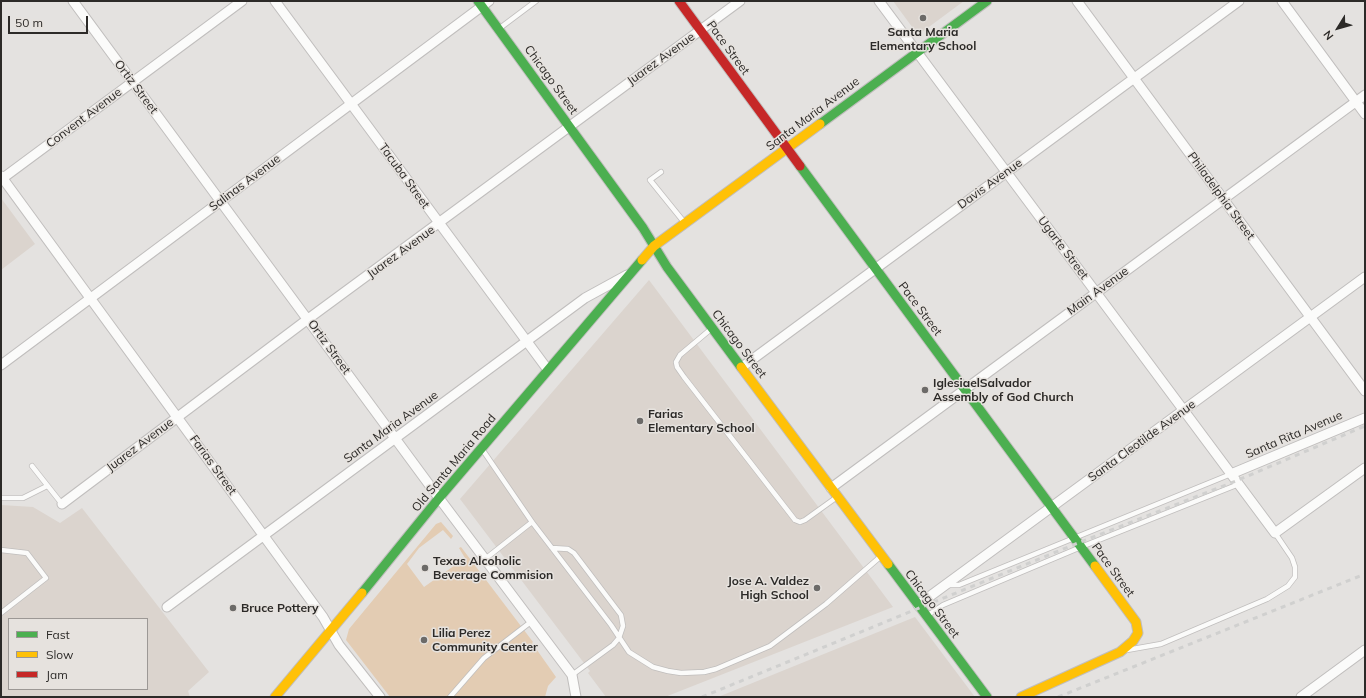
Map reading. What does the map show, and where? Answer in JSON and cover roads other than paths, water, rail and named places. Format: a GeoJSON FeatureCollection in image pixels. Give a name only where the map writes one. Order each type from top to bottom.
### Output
{"type":"FeatureCollection","features":[{"type":"Feature","properties":{"kind":"street","name":"Ortiz Street"},"geometry":{"type":"LineString","coordinates":[[73,1],[439,498],[572,675],[576,697]]}},
{"type":"Feature","properties":{"kind":"street","name":"Convent Avenue"},"geometry":{"type":"LineString","coordinates":[[2,177],[242,1]]}},
{"type":"Feature","properties":{"kind":"street","name":"Tacuba Street"},"geometry":{"type":"LineString","coordinates":[[275,1],[548,370]]}},
{"type":"Feature","properties":{"kind":"street","name":"Pace Street"},"geometry":{"type":"LineString","coordinates":[[679,1],[786,149],[1082,547],[1136,622],[1138,633],[1133,641],[1120,652]]}},
{"type":"Feature","properties":{"kind":"street","name":"Juarez Avenue"},"geometry":{"type":"LineString","coordinates":[[62,504],[308,319],[740,1]]}},
{"type":"Feature","properties":{"kind":"street","name":"Ugarte Street"},"geometry":{"type":"LineString","coordinates":[[879,1],[1275,533]]}},
{"type":"Feature","properties":{"kind":"street","name":"Santa Maria Avenue"},"geometry":{"type":"LineString","coordinates":[[654,246],[987,1]]}},
{"type":"Feature","properties":{"kind":"street","name":"Philadelphia Street"},"geometry":{"type":"LineString","coordinates":[[1077,1],[1365,391]]}},
{"type":"Feature","properties":{"kind":"street","name":"Davis Avenue"},"geometry":{"type":"LineString","coordinates":[[742,367],[1239,1]]}},
{"type":"Feature","properties":{"kind":"street"},"geometry":{"type":"LineString","coordinates":[[1282,1],[1365,114]]}},
{"type":"Feature","properties":{"kind":"street","name":"Salinas Avenue"},"geometry":{"type":"LineString","coordinates":[[1,365],[351,104],[483,3]]}},
{"type":"Feature","properties":{"kind":"street","name":"Chicago Street"},"geometry":{"type":"LineString","coordinates":[[483,3],[499,29],[570,126],[667,267],[987,697]]}},
{"type":"Feature","properties":{"kind":"street","name":"Main Avenue"},"geometry":{"type":"LineString","coordinates":[[831,488],[1365,95]]}},
{"type":"Feature","properties":{"kind":"street","name":"Farias Street"},"geometry":{"type":"LineString","coordinates":[[2,177],[264,535],[323,617],[339,645],[380,697]]}},
{"type":"Feature","properties":{"kind":"street","name":"Old Santa Maria Road"},"geometry":{"type":"LineString","coordinates":[[275,697],[481,448],[654,246]]}},
{"type":"Feature","properties":{"kind":"street","name":"Santa Maria Avenue"},"geometry":{"type":"LineString","coordinates":[[167,606],[585,298],[633,271]]}},
{"type":"Feature","properties":{"kind":"street","name":"Santa Cleotilde Avenue"},"geometry":{"type":"LineString","coordinates":[[918,605],[1365,277]]}},
{"type":"Feature","properties":{"kind":"street","name":"Santa Rita Avenue"},"geometry":{"type":"LineString","coordinates":[[1231,474],[1365,418]]}},
{"type":"Feature","properties":{"kind":"street"},"geometry":{"type":"LineString","coordinates":[[1275,533],[1365,468]]}},
{"type":"Feature","properties":{"kind":"street"},"geometry":{"type":"LineString","coordinates":[[1021,697],[1120,652]]}},
{"type":"Feature","properties":{"kind":"street"},"geometry":{"type":"LineString","coordinates":[[1301,697],[1364,653]]}},
{"type":"Feature","properties":{"kind":"lane"},"geometry":{"type":"LineString","coordinates":[[499,29],[536,1]]}},
{"type":"Feature","properties":{"kind":"lane"},"geometry":{"type":"LineString","coordinates":[[661,172],[650,180],[685,224]]}},
{"type":"Feature","properties":{"kind":"lane"},"geometry":{"type":"LineString","coordinates":[[713,328],[680,356],[676,362],[677,367],[684,377],[795,520],[800,522],[805,520],[837,497]]}},
{"type":"Feature","properties":{"kind":"lane"},"geometry":{"type":"LineString","coordinates":[[481,448],[532,522],[611,625],[629,652],[653,667],[681,673],[704,672],[716,669],[770,646],[826,604],[882,556]]}},
{"type":"Feature","properties":{"kind":"lane"},"geometry":{"type":"LineString","coordinates":[[32,466],[62,504]]}},
{"type":"Feature","properties":{"kind":"lane"},"geometry":{"type":"LineString","coordinates":[[946,585],[959,585],[1231,474]]}},
{"type":"Feature","properties":{"kind":"lane"},"geometry":{"type":"LineString","coordinates":[[926,616],[943,605],[1239,484]]}},
{"type":"Feature","properties":{"kind":"lane"},"geometry":{"type":"LineString","coordinates":[[1,498],[23,498],[47,486]]}},
{"type":"Feature","properties":{"kind":"lane"},"geometry":{"type":"LineString","coordinates":[[485,559],[532,522]]}},
{"type":"Feature","properties":{"kind":"lane"},"geometry":{"type":"LineString","coordinates":[[1120,652],[1161,644],[1267,599],[1288,586],[1295,577],[1295,567],[1292,558],[1275,533]]}},
{"type":"Feature","properties":{"kind":"lane"},"geometry":{"type":"LineString","coordinates":[[552,548],[568,549],[574,553],[616,606],[621,615],[623,626],[619,638],[572,675]]}},
{"type":"Feature","properties":{"kind":"lane"},"geometry":{"type":"LineString","coordinates":[[1,550],[27,553],[46,578],[1,613]]}},
{"type":"Feature","properties":{"kind":"lane"},"geometry":{"type":"LineString","coordinates":[[450,697],[484,658],[532,621]]}},
{"type":"Feature","properties":{"kind":"railway"},"geometry":{"type":"LineString","coordinates":[[702,697],[1078,543],[1236,481],[1365,426]]}},
{"type":"Feature","properties":{"kind":"railway"},"geometry":{"type":"LineString","coordinates":[[1058,697],[1365,574]]}},
{"type":"Feature","properties":{"kind":"place","name":"Santa Maria Elementary School"},"geometry":{"type":"Point","coordinates":[923,18]}},
{"type":"Feature","properties":{"kind":"place","name":"IglesiaelSalvador Assembly of God Church"},"geometry":{"type":"Point","coordinates":[925,390]}},
{"type":"Feature","properties":{"kind":"place","name":"Farias Elementary School"},"geometry":{"type":"Point","coordinates":[640,421]}},
{"type":"Feature","properties":{"kind":"place","name":"Texas Alcoholic Beverage Commision"},"geometry":{"type":"Point","coordinates":[425,568]}},
{"type":"Feature","properties":{"kind":"place","name":"Jose A. Valdez High School"},"geometry":{"type":"Point","coordinates":[817,588]}},
{"type":"Feature","properties":{"kind":"place","name":"Bruce Pottery"},"geometry":{"type":"Point","coordinates":[233,608]}},
{"type":"Feature","properties":{"kind":"place","name":"Lilia Perez Community Center"},"geometry":{"type":"Point","coordinates":[424,640]}}]}
